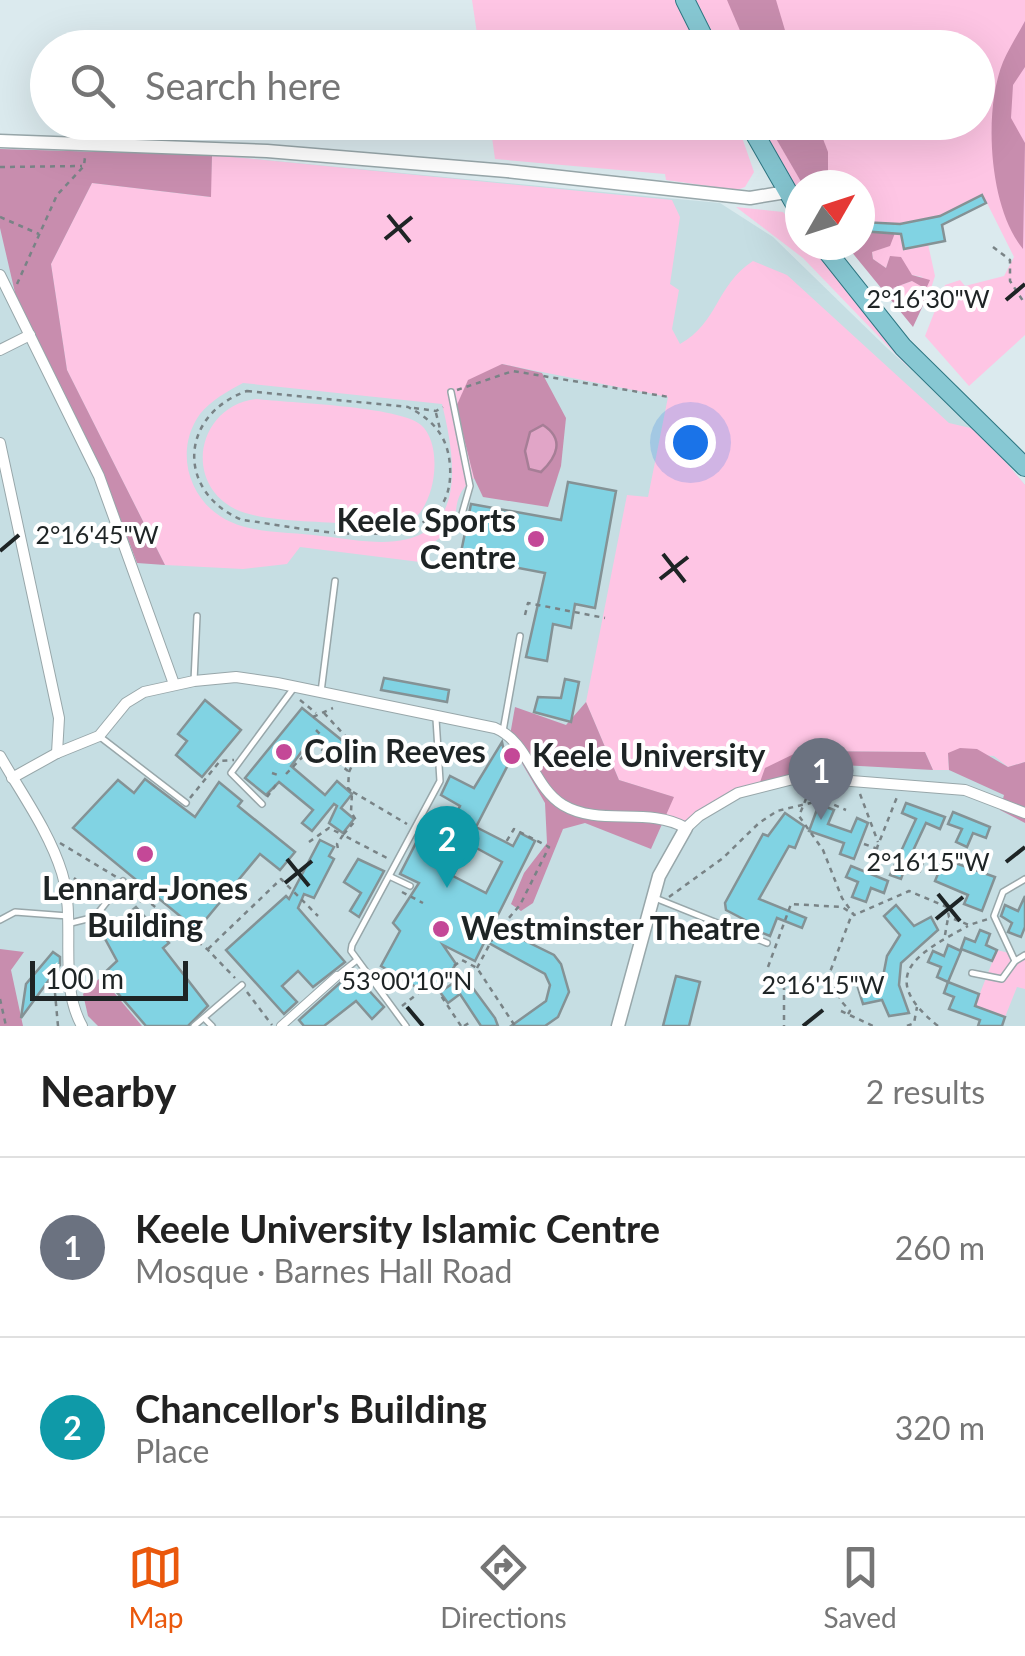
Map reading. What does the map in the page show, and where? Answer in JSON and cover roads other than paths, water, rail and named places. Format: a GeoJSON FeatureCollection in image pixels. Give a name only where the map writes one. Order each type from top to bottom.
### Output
{"type":"FeatureCollection","features":[{"type":"Feature","properties":{"kind":"main road"},"geometry":{"type":"LineString","coordinates":[[685,0],[700,30]]}},
{"type":"Feature","properties":{"kind":"main road"},"geometry":{"type":"LineString","coordinates":[[758,140],[785,190]]}},
{"type":"Feature","properties":{"kind":"main road"},"geometry":{"type":"LineString","coordinates":[[834,260],[903,347],[1025,467]]}},
{"type":"Feature","properties":{"kind":"street"},"geometry":{"type":"LineString","coordinates":[[0,142],[267,151],[507,171],[750,198],[785,192]]}},
{"type":"Feature","properties":{"kind":"street"},"geometry":{"type":"LineString","coordinates":[[0,275],[98,476],[174,684]]}},
{"type":"Feature","properties":{"kind":"street"},"geometry":{"type":"LineString","coordinates":[[0,350],[30,335]]}},
{"type":"Feature","properties":{"kind":"street"},"geometry":{"type":"LineString","coordinates":[[0,444],[59,718],[57,753]]}},
{"type":"Feature","properties":{"kind":"street"},"geometry":{"type":"LineString","coordinates":[[12,778],[98,736],[126,703],[144,692],[174,684],[236,677],[502,731],[558,802],[586,813],[665,817],[686,828]]}},
{"type":"Feature","properties":{"kind":"street"},"geometry":{"type":"LineString","coordinates":[[0,756],[59,865],[71,920],[70,996],[82,1026]]}},
{"type":"Feature","properties":{"kind":"street"},"geometry":{"type":"LineString","coordinates":[[618,1026],[669,855],[686,828],[713,806],[748,789],[811,778],[965,790],[1025,813]]}},
{"type":"Feature","properties":{"kind":"street"},"geometry":{"type":"LineString","coordinates":[[281,1026],[337,976]]}},
{"type":"Feature","properties":{"kind":"lane"},"geometry":{"type":"LineString","coordinates":[[451,392],[470,486],[458,528]]}},
{"type":"Feature","properties":{"kind":"lane"},"geometry":{"type":"LineString","coordinates":[[443,407],[454,407]]}},
{"type":"Feature","properties":{"kind":"lane"},"geometry":{"type":"LineString","coordinates":[[320,694],[334,581]]}},
{"type":"Feature","properties":{"kind":"lane"},"geometry":{"type":"LineString","coordinates":[[194,681],[197,616]]}},
{"type":"Feature","properties":{"kind":"lane"},"geometry":{"type":"LineString","coordinates":[[502,731],[520,636]]}},
{"type":"Feature","properties":{"kind":"lane"},"geometry":{"type":"LineString","coordinates":[[262,804],[232,777],[238,760],[295,687]]}},
{"type":"Feature","properties":{"kind":"lane"},"geometry":{"type":"LineString","coordinates":[[406,1026],[357,960],[352,945],[416,830],[443,771],[436,716]]}},
{"type":"Feature","properties":{"kind":"lane"},"geometry":{"type":"LineString","coordinates":[[98,736],[186,803]]}},
{"type":"Feature","properties":{"kind":"lane"},"geometry":{"type":"LineString","coordinates":[[391,876],[410,886]]}},
{"type":"Feature","properties":{"kind":"lane"},"geometry":{"type":"LineString","coordinates":[[1015,961],[994,916],[1003,892],[1025,879]]}},
{"type":"Feature","properties":{"kind":"lane"},"geometry":{"type":"LineString","coordinates":[[0,920],[26,911],[71,920],[95,917],[122,881]]}},
{"type":"Feature","properties":{"kind":"lane"},"geometry":{"type":"LineString","coordinates":[[658,900],[767,944]]}},
{"type":"Feature","properties":{"kind":"lane"},"geometry":{"type":"LineString","coordinates":[[972,972],[1002,979],[1015,961],[1025,955]]}},
{"type":"Feature","properties":{"kind":"lane"},"geometry":{"type":"LineString","coordinates":[[337,976],[357,960]]}},
{"type":"Feature","properties":{"kind":"lane"},"geometry":{"type":"LineString","coordinates":[[194,1026],[242,985]]}},
{"type":"Feature","properties":{"kind":"lane"},"geometry":{"type":"LineString","coordinates":[[204,1018],[212,1026]]}},
{"type":"Feature","properties":{"kind":"place","name":"Keele Sports Centre"},"geometry":{"type":"Point","coordinates":[536,539]}},
{"type":"Feature","properties":{"kind":"place","name":"Colin Reeves"},"geometry":{"type":"Point","coordinates":[284,752]}},
{"type":"Feature","properties":{"kind":"place","name":"Keele University"},"geometry":{"type":"Point","coordinates":[512,756]}},
{"type":"Feature","properties":{"kind":"place","name":"Keele University Islamic Centre"},"geometry":{"type":"Point","coordinates":[821,820]}},
{"type":"Feature","properties":{"kind":"place","name":"Lennard-Jones Building"},"geometry":{"type":"Point","coordinates":[145,854]}},
{"type":"Feature","properties":{"kind":"place","name":"Chancellor's Building"},"geometry":{"type":"Point","coordinates":[447,888]}},
{"type":"Feature","properties":{"kind":"place","name":"Westminster Theatre"},"geometry":{"type":"Point","coordinates":[441,929]}}]}
